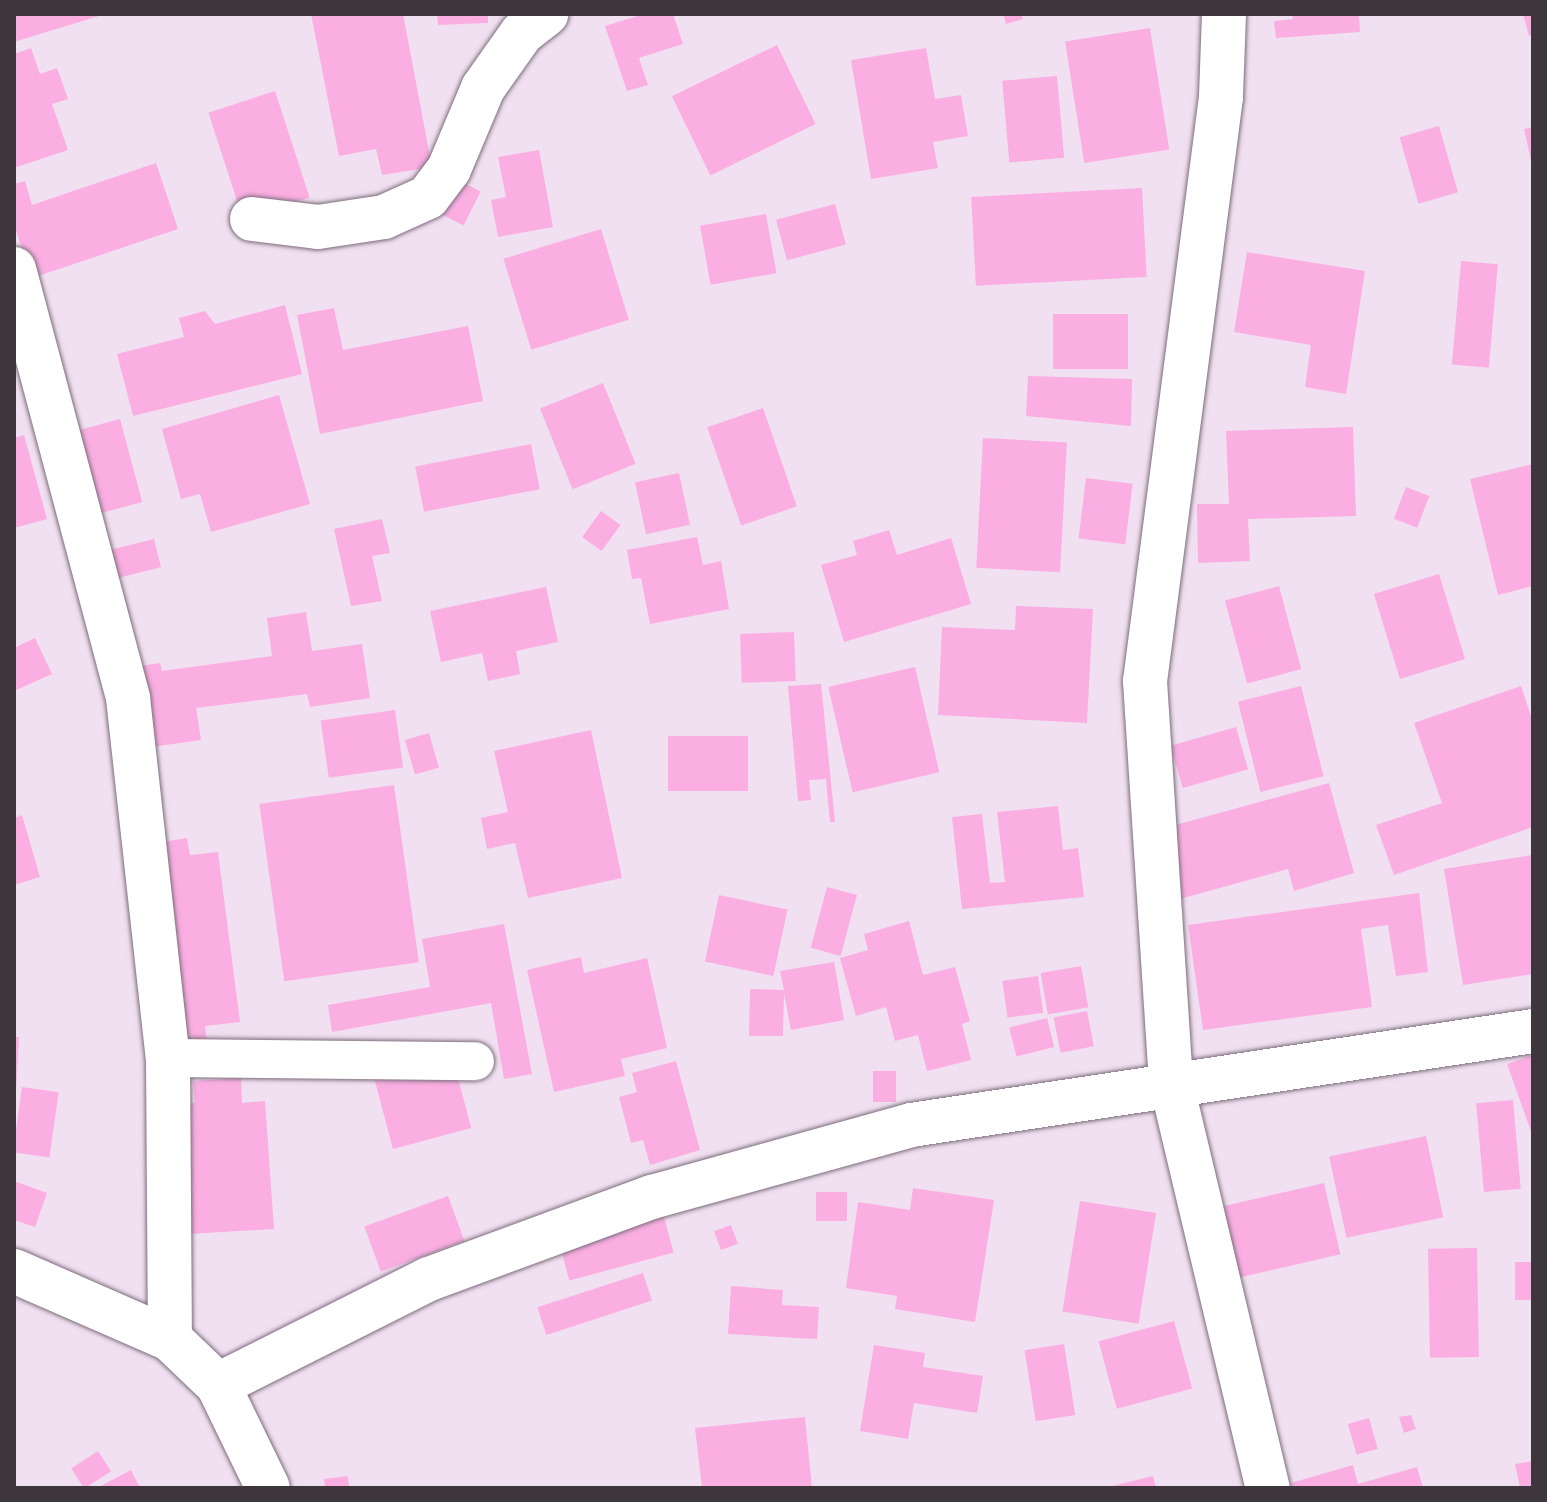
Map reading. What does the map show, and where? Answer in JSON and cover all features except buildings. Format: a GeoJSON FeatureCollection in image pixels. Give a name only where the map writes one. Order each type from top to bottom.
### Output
{"type":"FeatureCollection","features":[{"type":"Feature","properties":{"kind":"street"},"geometry":{"type":"LineString","coordinates":[[252,219],[318,227],[384,217],[428,197],[449,169],[483,88],[522,33],[546,14]]}},
{"type":"Feature","properties":{"kind":"street"},"geometry":{"type":"LineString","coordinates":[[1224,14],[1221,97],[1145,681],[1171,1082],[1268,1488]]}},
{"type":"Feature","properties":{"kind":"street"},"geometry":{"type":"LineString","coordinates":[[14,269],[128,698],[168,1058],[170,1339]]}},
{"type":"Feature","properties":{"kind":"street"},"geometry":{"type":"LineString","coordinates":[[218,1385],[429,1279],[652,1197],[911,1125],[1171,1082],[1533,1031]]}},
{"type":"Feature","properties":{"kind":"street"},"geometry":{"type":"LineString","coordinates":[[14,1271],[170,1339],[218,1385],[268,1488]]}},
{"type":"Feature","properties":{"kind":"lane"},"geometry":{"type":"LineString","coordinates":[[168,1058],[475,1061]]}}]}
